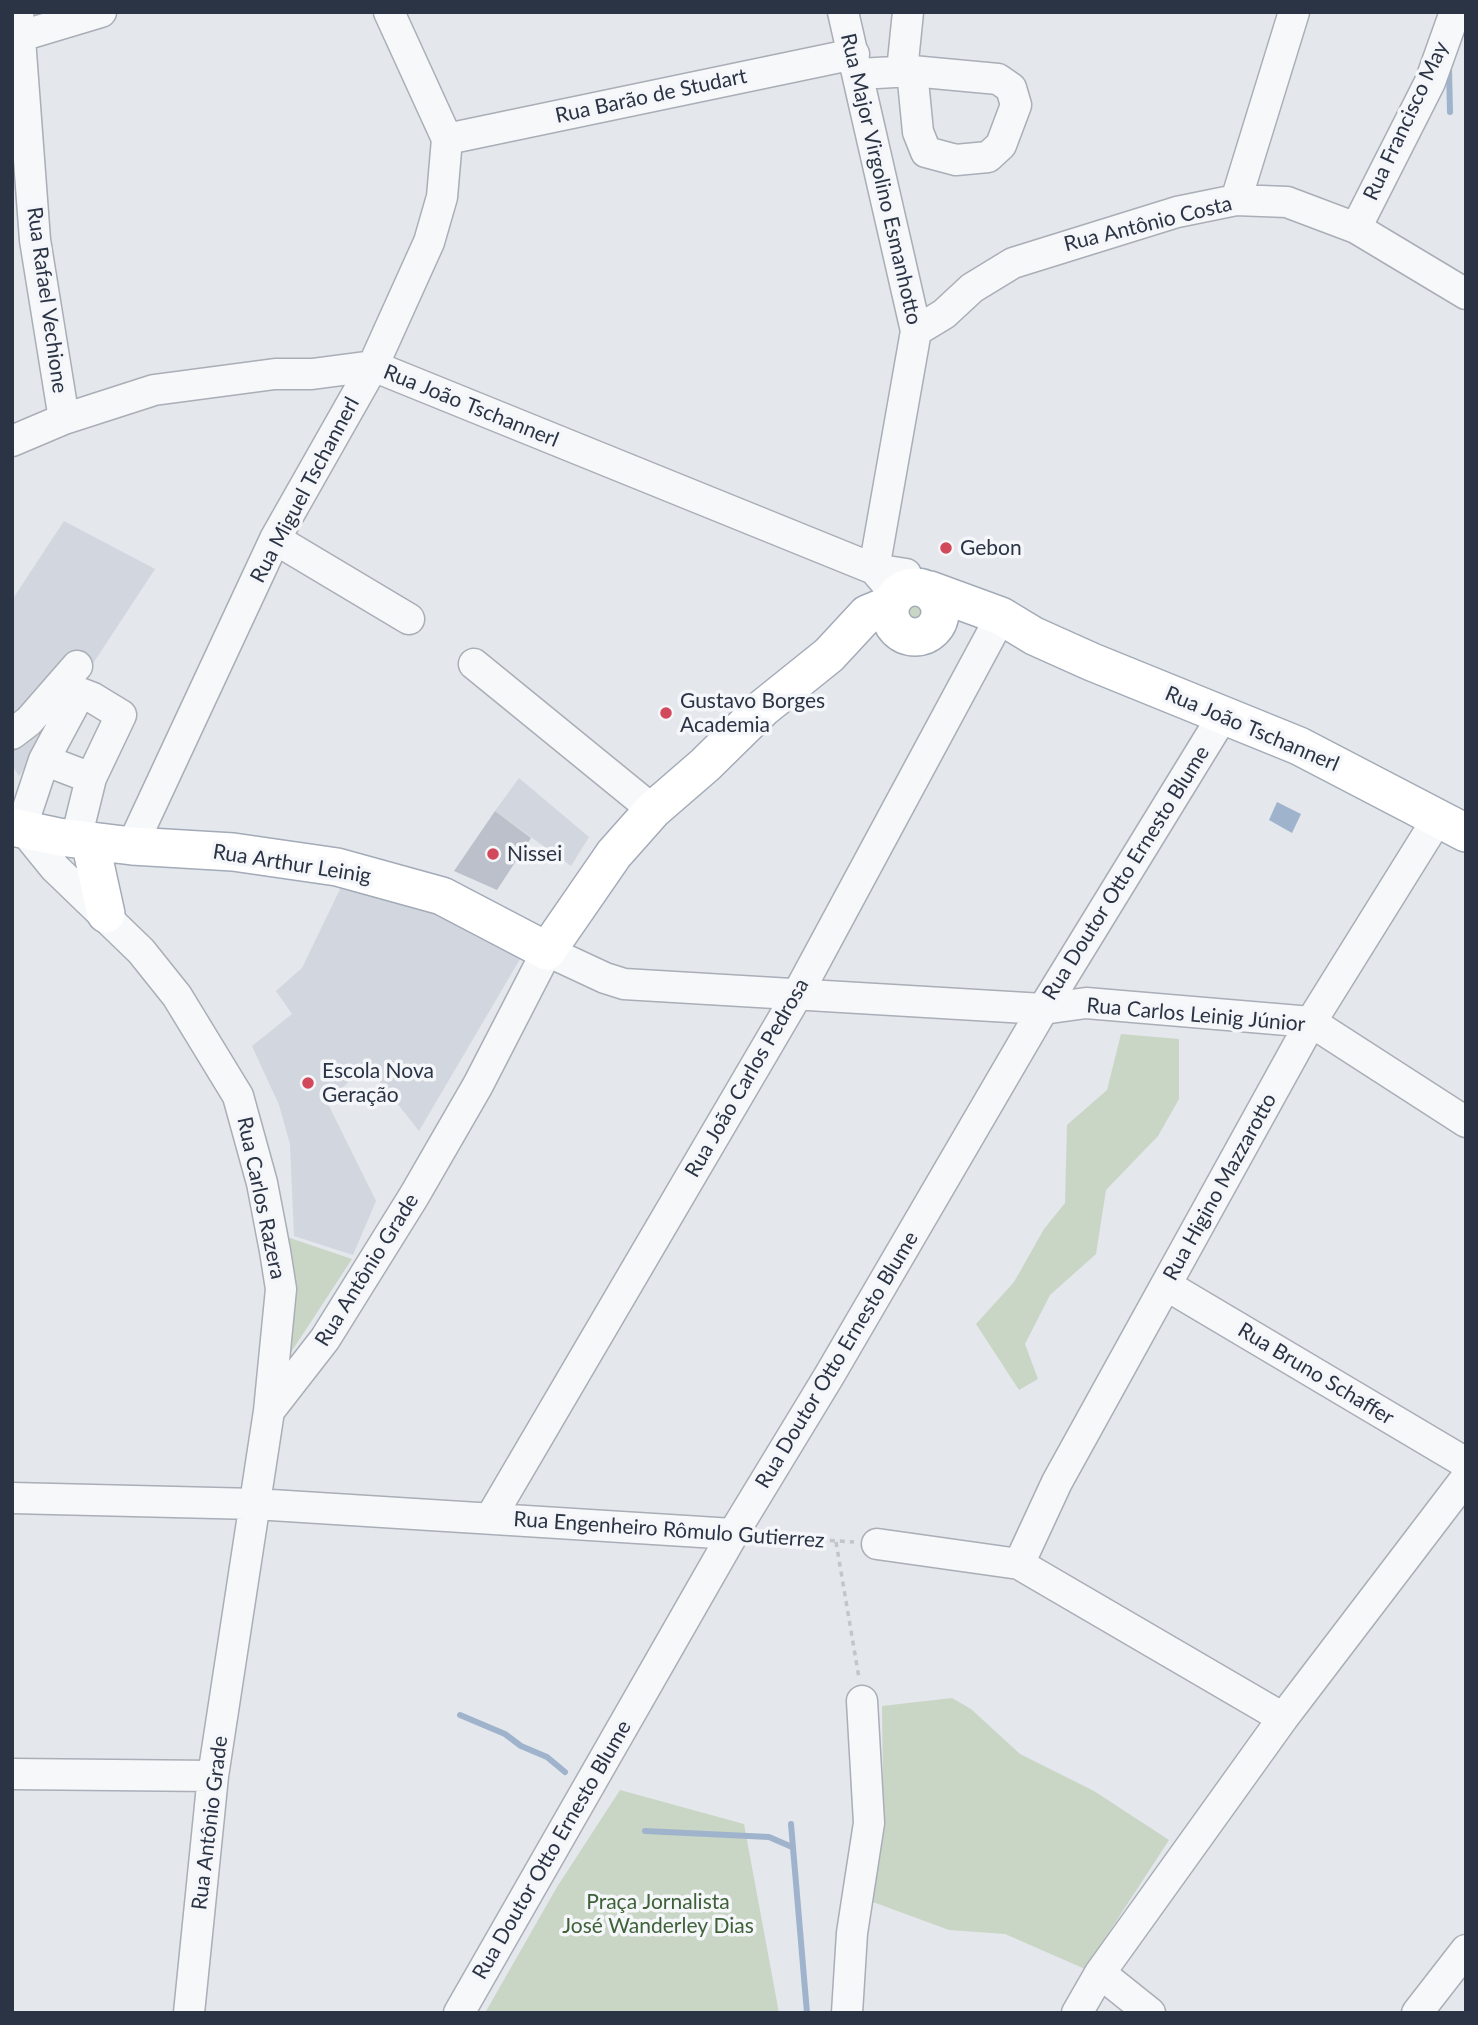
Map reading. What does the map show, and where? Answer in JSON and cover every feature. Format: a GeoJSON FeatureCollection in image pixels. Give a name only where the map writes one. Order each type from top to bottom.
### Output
{"type":"FeatureCollection","features":[{"type":"Feature","properties":{"kind":"main road","name":"Rua João Tschannerl"},"geometry":{"type":"LineString","coordinates":[[906,597],[992,633],[1034,636]]}},
{"type":"Feature","properties":{"kind":"main road","name":"Rua João Tschannerl"},"geometry":{"type":"LineString","coordinates":[[906,597],[1001,616],[1034,636],[1224,714],[1340,766],[1452,825]]}},
{"type":"Feature","properties":{"kind":"main road","name":"Rua Antônio Grade"},"geometry":{"type":"LineString","coordinates":[[547,951],[614,854],[653,810],[705,765],[763,708],[829,655],[867,614],[906,597]]}},
{"type":"Feature","properties":{"kind":"main road","name":"Rua Arthur Leinig"},"geometry":{"type":"LineString","coordinates":[[15,823],[83,840],[297,860],[403,883],[442,896],[547,951]]}},
{"type":"Feature","properties":{"kind":"main road"},"geometry":{"type":"LineString","coordinates":[[83,840],[106,914]]}},
{"type":"Feature","properties":{"kind":"street"},"geometry":{"type":"LineString","coordinates":[[20,24],[101,12]]}},
{"type":"Feature","properties":{"kind":"street","name":"Rua Miguel Tschannerl"},"geometry":{"type":"LineString","coordinates":[[132,846],[275,539],[373,366],[429,242],[442,197],[447,139],[389,12]]}},
{"type":"Feature","properties":{"kind":"street","name":"Rua Major Virgolino Esmanhotto"},"geometry":{"type":"LineString","coordinates":[[842,12],[916,331],[899,428],[906,597]]}},
{"type":"Feature","properties":{"kind":"street","name":"Rua Barão de Studart"},"geometry":{"type":"LineString","coordinates":[[447,139],[856,64],[907,71],[908,12]]}},
{"type":"Feature","properties":{"kind":"street"},"geometry":{"type":"LineString","coordinates":[[1236,200],[1294,12]]}},
{"type":"Feature","properties":{"kind":"street","name":"Rua Francisco May"},"geometry":{"type":"LineString","coordinates":[[1356,228],[1430,82],[1455,12]]}},
{"type":"Feature","properties":{"kind":"street","name":"Rua Rafael Vechione"},"geometry":{"type":"LineString","coordinates":[[20,24],[34,240],[64,419]]}},
{"type":"Feature","properties":{"kind":"street","name":"Rua Antônio Costa"},"geometry":{"type":"LineString","coordinates":[[916,331],[944,314],[972,288],[1013,263],[1177,212],[1236,200],[1287,202],[1356,228],[1461,284]]}},
{"type":"Feature","properties":{"kind":"street","name":"Rua João Tschannerl"},"geometry":{"type":"LineString","coordinates":[[12,441],[64,419],[154,390],[275,374],[312,374],[373,366],[906,597]]}},
{"type":"Feature","properties":{"kind":"street"},"geometry":{"type":"LineString","coordinates":[[275,539],[409,618]]}},
{"type":"Feature","properties":{"kind":"street","name":"Rua João Carlos Pedrosa"},"geometry":{"type":"LineString","coordinates":[[491,1517],[797,995],[992,633]]}},
{"type":"Feature","properties":{"kind":"street"},"geometry":{"type":"LineString","coordinates":[[474,664],[653,810]]}},
{"type":"Feature","properties":{"kind":"street"},"geometry":{"type":"LineString","coordinates":[[12,734],[29,721],[77,666]]}},
{"type":"Feature","properties":{"kind":"street"},"geometry":{"type":"LineString","coordinates":[[15,823],[44,760],[80,693],[121,715],[91,778],[83,840]]}},
{"type":"Feature","properties":{"kind":"street","name":"Rua Doutor Otto Ernesto Blume"},"geometry":{"type":"LineString","coordinates":[[459,2013],[733,1534],[830,1376],[1043,1009],[1224,714]]}},
{"type":"Feature","properties":{"kind":"street"},"geometry":{"type":"LineString","coordinates":[[44,760],[91,778]]}},
{"type":"Feature","properties":{"kind":"street","name":"Rua Carlos Razera"},"geometry":{"type":"LineString","coordinates":[[15,823],[55,868],[106,914],[141,951],[177,996],[238,1096],[262,1183],[281,1289],[270,1411]]}},
{"type":"Feature","properties":{"kind":"street","name":"Rua Higino Mazzarotto"},"geometry":{"type":"LineString","coordinates":[[1019,1564],[1057,1482],[1311,1022],[1452,825]]}},
{"type":"Feature","properties":{"kind":"street","name":"Rua Carlos Leinig Júnior"},"geometry":{"type":"LineString","coordinates":[[547,951],[624,984],[1043,1009],[1086,1003],[1311,1022],[1466,1122]]}},
{"type":"Feature","properties":{"kind":"street","name":"Rua Antônio Grade"},"geometry":{"type":"LineString","coordinates":[[189,2013],[213,1776],[270,1411],[325,1339],[364,1278],[478,1085],[547,951]]}},
{"type":"Feature","properties":{"kind":"street","name":"Rua Carlos Leinig Júnior"},"geometry":{"type":"LineString","coordinates":[[526,995],[563,979],[605,978]]}},
{"type":"Feature","properties":{"kind":"street","name":"Rua Bruno Schaffer"},"geometry":{"type":"LineString","coordinates":[[1166,1285],[1466,1463]]}},
{"type":"Feature","properties":{"kind":"street"},"geometry":{"type":"LineString","coordinates":[[1077,2013],[1100,1973],[1283,1718],[1466,1478]]}},
{"type":"Feature","properties":{"kind":"street","name":"Rua Engenheiro Rômulo Gutierrez"},"geometry":{"type":"LineString","coordinates":[[12,1498],[256,1504],[733,1534]]}},
{"type":"Feature","properties":{"kind":"street"},"geometry":{"type":"LineString","coordinates":[[877,1544],[1019,1564],[1283,1718]]}},
{"type":"Feature","properties":{"kind":"street"},"geometry":{"type":"LineString","coordinates":[[847,2013],[852,1933],[870,1823],[862,1701]]}},
{"type":"Feature","properties":{"kind":"street"},"geometry":{"type":"LineString","coordinates":[[12,1774],[213,1776]]}},
{"type":"Feature","properties":{"kind":"street"},"geometry":{"type":"LineString","coordinates":[[1417,2013],[1466,1950]]}},
{"type":"Feature","properties":{"kind":"street"},"geometry":{"type":"LineString","coordinates":[[1100,1973],[1150,2013]]}},
{"type":"Feature","properties":{"kind":"path","name":"Rua Engenheiro Rômulo Gutierrez"},"geometry":{"type":"LineString","coordinates":[[733,1534],[877,1544]]}},
{"type":"Feature","properties":{"kind":"path"},"geometry":{"type":"LineString","coordinates":[[836,1542],[862,1701]]}},
{"type":"Feature","properties":{"kind":"shaded area"},"geometry":{"type":"Polygon","coordinates":[[[64,521],[155,569],[19,776],[12,765],[12,600],[64,521]]]}},
{"type":"Feature","properties":{"kind":"shaded area"},"geometry":{"type":"Polygon","coordinates":[[[519,778],[589,837],[571,866],[495,811],[519,778]]]}},
{"type":"Feature","properties":{"kind":"shaded area","name":"Escola Nova Geração"},"geometry":{"type":"Polygon","coordinates":[[[343,883],[414,900],[523,954],[419,1131],[367,1065],[327,1102],[376,1201],[353,1255],[294,1236],[290,1144],[279,1105],[252,1046],[292,1014],[276,991],[302,968],[343,883]]]}},
{"type":"Feature","properties":{"kind":"green space"},"geometry":{"type":"Polygon","coordinates":[[[915,600],[926,607],[927,612],[920,623],[915,624],[904,617],[903,612],[910,601],[915,600]]]}},
{"type":"Feature","properties":{"kind":"green space"},"geometry":{"type":"Polygon","coordinates":[[[1121,1034],[1179,1039],[1179,1099],[1158,1136],[1106,1190],[1096,1254],[1050,1295],[1025,1344],[1038,1379],[1019,1390],[976,1324],[1014,1282],[1044,1229],[1065,1203],[1067,1125],[1107,1090],[1121,1034]]]}},
{"type":"Feature","properties":{"kind":"green space"},"geometry":{"type":"Polygon","coordinates":[[[287,1237],[352,1259],[286,1360],[287,1237]]]}},
{"type":"Feature","properties":{"kind":"green space"},"geometry":{"type":"Polygon","coordinates":[[[952,1698],[971,1709],[1020,1754],[1094,1791],[1169,1840],[1085,1969],[1005,1934],[949,1930],[873,1902],[883,1793],[882,1706],[952,1698]]]}},
{"type":"Feature","properties":{"kind":"green space","name":"Praça Jornalista José Wanderley Dias"},"geometry":{"type":"Polygon","coordinates":[[[620,1790],[744,1824],[779,2013],[485,2013],[557,1887],[620,1790]]]}},
{"type":"Feature","properties":{"kind":"water"},"geometry":{"type":"Polygon","coordinates":[[[1277,802],[1301,814],[1292,833],[1269,820],[1277,802]]]}},
{"type":"Feature","properties":{"kind":"building","name":"Nissei"},"geometry":{"type":"Polygon","coordinates":[[[495,811],[531,838],[497,890],[454,871],[495,811]]]}},
{"type":"Feature","properties":{"kind":"waterway"},"geometry":{"type":"LineString","coordinates":[[1449,69],[1450,112]]}},
{"type":"Feature","properties":{"kind":"waterway"},"geometry":{"type":"LineString","coordinates":[[460,1715],[505,1734],[521,1746],[547,1757],[565,1772]]}},
{"type":"Feature","properties":{"kind":"waterway"},"geometry":{"type":"LineString","coordinates":[[791,1824],[807,2013]]}},
{"type":"Feature","properties":{"kind":"waterway"},"geometry":{"type":"LineString","coordinates":[[645,1831],[769,1837],[792,1847]]}},
{"type":"Feature","properties":{"kind":"place","name":"Gebon"},"geometry":{"type":"Point","coordinates":[946,548]}},
{"type":"Feature","properties":{"kind":"place","name":"Gustavo Borges Academia"},"geometry":{"type":"Point","coordinates":[666,713]}},
{"type":"Feature","properties":{"kind":"place","name":"Nissei"},"geometry":{"type":"Point","coordinates":[493,854]}},
{"type":"Feature","properties":{"kind":"place","name":"Escola Nova Geração"},"geometry":{"type":"Point","coordinates":[308,1083]}}]}
